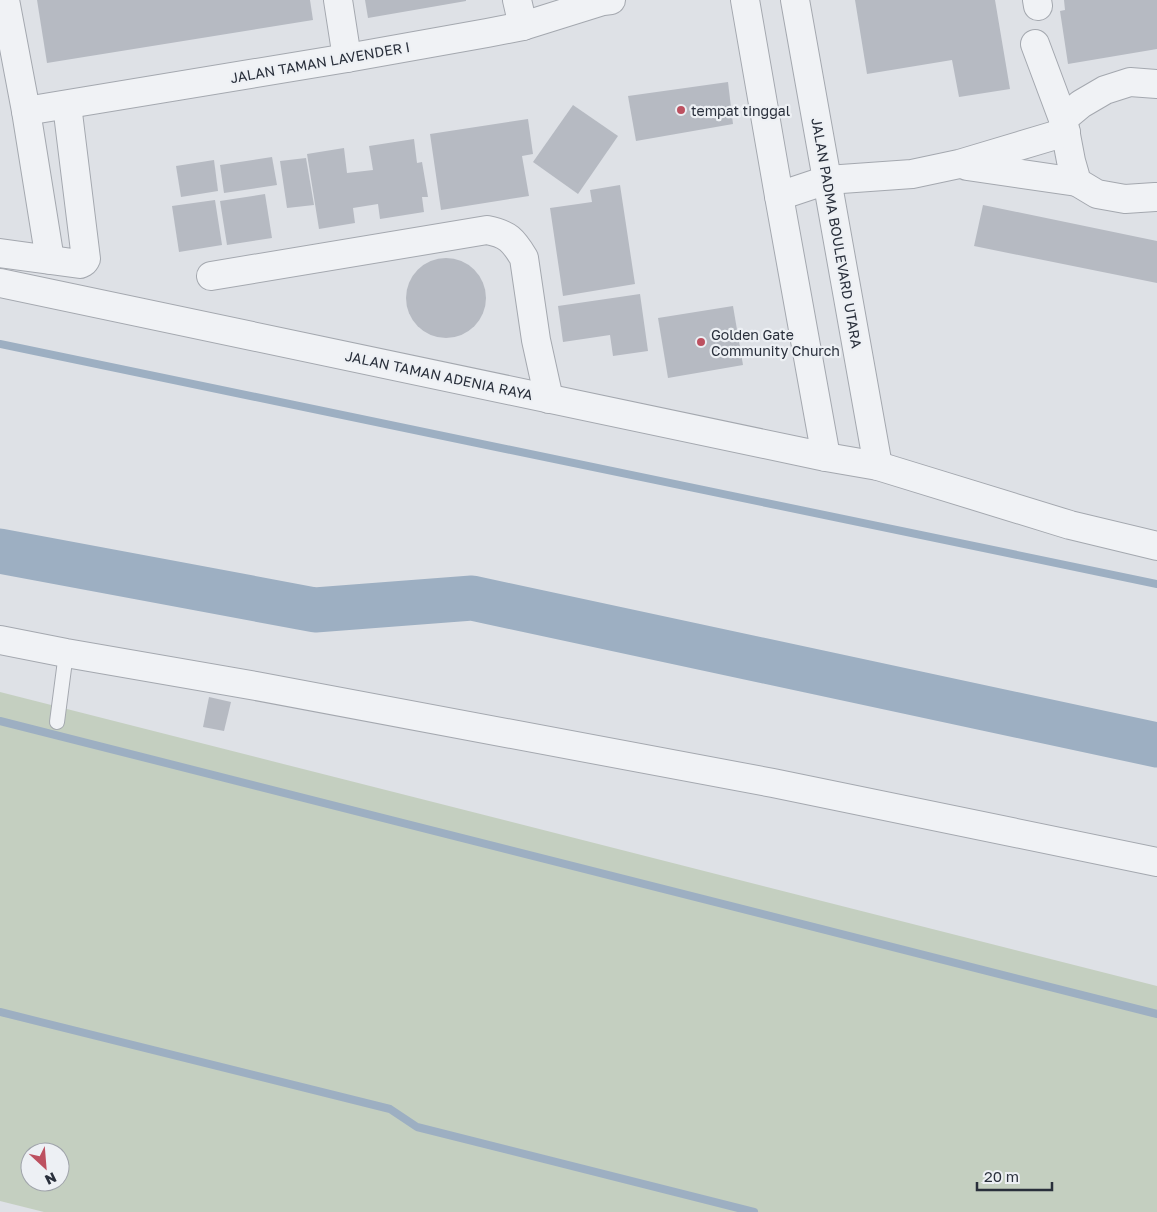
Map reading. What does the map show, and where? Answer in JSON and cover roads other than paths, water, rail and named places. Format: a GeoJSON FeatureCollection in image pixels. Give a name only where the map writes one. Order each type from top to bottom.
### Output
{"type":"FeatureCollection","features":[{"type":"Feature","properties":{"kind":"street"},"geometry":{"type":"LineString","coordinates":[[5,0],[26,111],[50,260]]}},
{"type":"Feature","properties":{"kind":"street"},"geometry":{"type":"LineString","coordinates":[[338,0],[348,58]]}},
{"type":"Feature","properties":{"kind":"street"},"geometry":{"type":"LineString","coordinates":[[517,0],[522,26]]}},
{"type":"Feature","properties":{"kind":"street","name":"JALAN TAMAN LAVENDER I"},"geometry":{"type":"LineString","coordinates":[[26,111],[348,58],[522,26],[611,0]]}},
{"type":"Feature","properties":{"kind":"street"},"geometry":{"type":"LineString","coordinates":[[745,0],[826,457]]}},
{"type":"Feature","properties":{"kind":"street","name":"JALAN PADMA BOULEVARD UTARA"},"geometry":{"type":"LineString","coordinates":[[795,0],[878,466]]}},
{"type":"Feature","properties":{"kind":"street"},"geometry":{"type":"LineString","coordinates":[[1035,44],[1065,126],[1077,182]]}},
{"type":"Feature","properties":{"kind":"street"},"geometry":{"type":"LineString","coordinates":[[779,196],[827,180],[912,174],[959,164],[1065,126],[1081,104],[1105,90],[1130,82],[1157,84]]}},
{"type":"Feature","properties":{"kind":"street"},"geometry":{"type":"LineString","coordinates":[[0,254],[80,264],[86,259],[67,105]]}},
{"type":"Feature","properties":{"kind":"street"},"geometry":{"type":"LineString","coordinates":[[959,164],[1077,182],[1097,194],[1125,199],[1156,196]]}},
{"type":"Feature","properties":{"kind":"street"},"geometry":{"type":"LineString","coordinates":[[211,276],[487,230],[499,232],[509,238],[524,258],[536,340],[549,399]]}},
{"type":"Feature","properties":{"kind":"street","name":"JALAN TAMAN ADENIA RAYA"},"geometry":{"type":"LineString","coordinates":[[0,283],[826,457],[878,466],[1070,525],[1157,546]]}},
{"type":"Feature","properties":{"kind":"street"},"geometry":{"type":"LineString","coordinates":[[0,640],[764,781],[1157,862]]}},
{"type":"Feature","properties":{"kind":"lane"},"geometry":{"type":"LineString","coordinates":[[57,722],[66,653]]}},
{"type":"Feature","properties":{"kind":"waterway"},"geometry":{"type":"LineString","coordinates":[[0,344],[1157,584]]}},
{"type":"Feature","properties":{"kind":"waterway"},"geometry":{"type":"LineString","coordinates":[[0,551],[315,610],[472,598],[1157,745]]}},
{"type":"Feature","properties":{"kind":"waterway"},"geometry":{"type":"LineString","coordinates":[[0,721],[1157,1014]]}},
{"type":"Feature","properties":{"kind":"waterway"},"geometry":{"type":"LineString","coordinates":[[0,1012],[390,1109],[417,1127],[754,1212]]}},
{"type":"Feature","properties":{"kind":"place","name":"tempat tinggal"},"geometry":{"type":"Point","coordinates":[681,110]}},
{"type":"Feature","properties":{"kind":"place","name":"Golden Gate Community Church"},"geometry":{"type":"Point","coordinates":[701,342]}}]}
